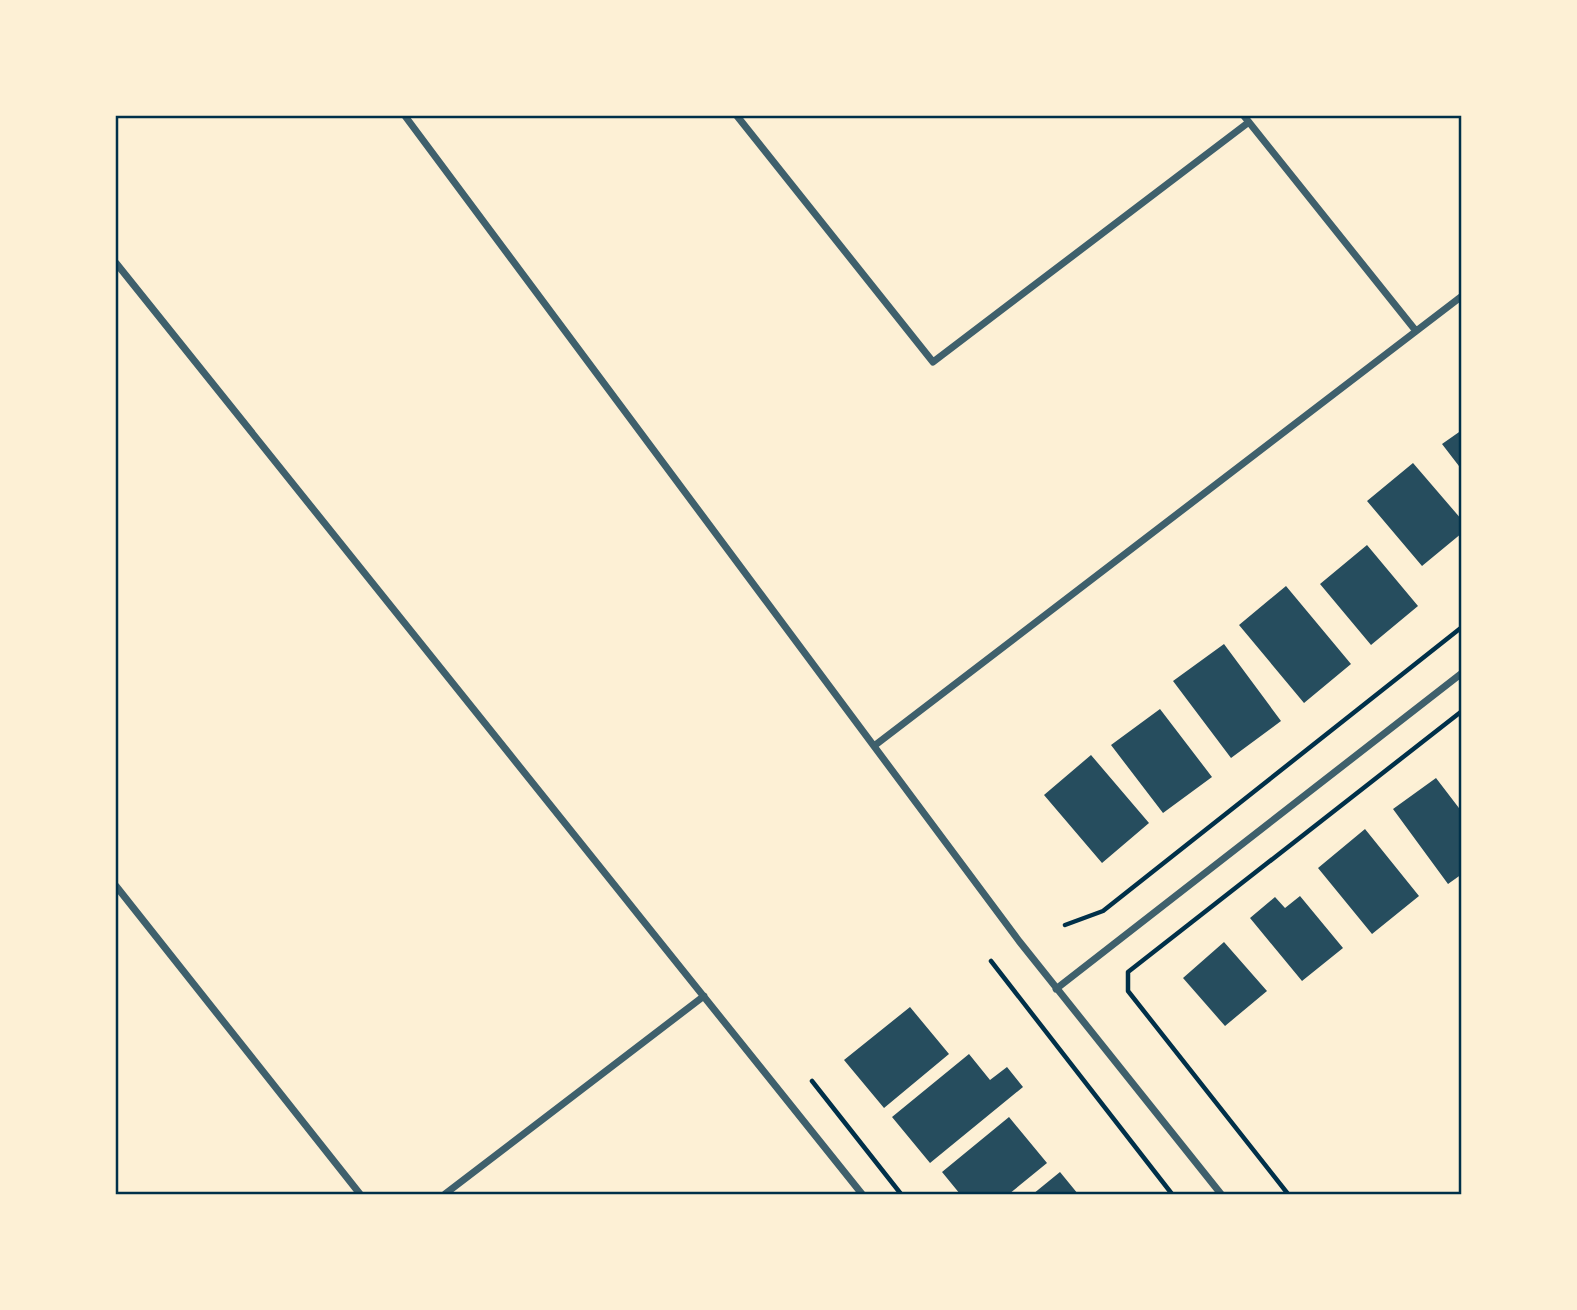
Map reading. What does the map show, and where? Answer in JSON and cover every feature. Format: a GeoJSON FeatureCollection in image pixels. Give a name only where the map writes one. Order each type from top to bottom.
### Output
{"type":"FeatureCollection","features":[{"type":"Feature","properties":{"kind":"street"},"geometry":{"type":"LineString","coordinates":[[405,116],[1019,941],[1221,1195]]}},
{"type":"Feature","properties":{"kind":"street"},"geometry":{"type":"LineString","coordinates":[[737,116],[933,362],[1247,119],[1416,331]]}},
{"type":"Feature","properties":{"kind":"street"},"geometry":{"type":"LineString","coordinates":[[116,263],[862,1195]]}},
{"type":"Feature","properties":{"kind":"street"},"geometry":{"type":"LineString","coordinates":[[874,746],[1461,296]]}},
{"type":"Feature","properties":{"kind":"street"},"geometry":{"type":"LineString","coordinates":[[1056,989],[1461,673]]}},
{"type":"Feature","properties":{"kind":"street"},"geometry":{"type":"LineString","coordinates":[[116,886],[360,1195]]}},
{"type":"Feature","properties":{"kind":"street"},"geometry":{"type":"LineString","coordinates":[[116,903],[124,896]]}},
{"type":"Feature","properties":{"kind":"street"},"geometry":{"type":"LineString","coordinates":[[445,1195],[704,996]]}},
{"type":"Feature","properties":{"kind":"path"},"geometry":{"type":"LineString","coordinates":[[1065,925],[1102,911],[1461,628]]}},
{"type":"Feature","properties":{"kind":"path"},"geometry":{"type":"LineString","coordinates":[[1287,1195],[1128,991],[1128,972],[1461,711]]}},
{"type":"Feature","properties":{"kind":"path"},"geometry":{"type":"LineString","coordinates":[[992,961],[1172,1195]]}},
{"type":"Feature","properties":{"kind":"path"},"geometry":{"type":"LineString","coordinates":[[812,1081],[901,1195]]}},
{"type":"Feature","properties":{"kind":"building"},"geometry":{"type":"Polygon","coordinates":[[[1462,430],[1462,470],[1442,444],[1462,430]]]}},
{"type":"Feature","properties":{"kind":"building"},"geometry":{"type":"Polygon","coordinates":[[[1413,463],[1462,520],[1462,533],[1422,566],[1367,501],[1413,463]]]}},
{"type":"Feature","properties":{"kind":"building"},"geometry":{"type":"Polygon","coordinates":[[[1367,545],[1418,606],[1371,645],[1320,584],[1367,545]]]}},
{"type":"Feature","properties":{"kind":"building"},"geometry":{"type":"Polygon","coordinates":[[[1286,586],[1351,664],[1304,703],[1239,625],[1286,586]]]}},
{"type":"Feature","properties":{"kind":"building"},"geometry":{"type":"Polygon","coordinates":[[[1224,644],[1281,721],[1231,758],[1173,681],[1224,644]]]}},
{"type":"Feature","properties":{"kind":"building"},"geometry":{"type":"Polygon","coordinates":[[[1160,709],[1212,777],[1163,813],[1111,745],[1160,709]]]}},
{"type":"Feature","properties":{"kind":"building"},"geometry":{"type":"Polygon","coordinates":[[[1091,755],[1149,823],[1102,863],[1044,795],[1091,755]]]}},
{"type":"Feature","properties":{"kind":"building"},"geometry":{"type":"Polygon","coordinates":[[[1436,778],[1462,812],[1462,874],[1448,884],[1393,809],[1436,778]]]}},
{"type":"Feature","properties":{"kind":"building"},"geometry":{"type":"Polygon","coordinates":[[[1365,829],[1419,896],[1372,934],[1318,868],[1365,829]]]}},
{"type":"Feature","properties":{"kind":"building"},"geometry":{"type":"Polygon","coordinates":[[[1300,896],[1343,948],[1302,981],[1250,918],[1275,897],[1285,908],[1300,896]]]}},
{"type":"Feature","properties":{"kind":"building"},"geometry":{"type":"Polygon","coordinates":[[[1224,942],[1267,991],[1225,1026],[1183,978],[1224,942]]]}},
{"type":"Feature","properties":{"kind":"building"},"geometry":{"type":"Polygon","coordinates":[[[910,1007],[949,1054],[884,1108],[844,1060],[910,1007]]]}},
{"type":"Feature","properties":{"kind":"building"},"geometry":{"type":"Polygon","coordinates":[[[969,1054],[990,1080],[1007,1067],[1023,1087],[930,1163],[892,1117],[969,1054]]]}},
{"type":"Feature","properties":{"kind":"building"},"geometry":{"type":"Polygon","coordinates":[[[1009,1117],[1047,1163],[1009,1194],[960,1194],[942,1172],[1009,1117]]]}},
{"type":"Feature","properties":{"kind":"building"},"geometry":{"type":"Polygon","coordinates":[[[1060,1172],[1078,1194],[1033,1194],[1060,1172]]]}}]}
